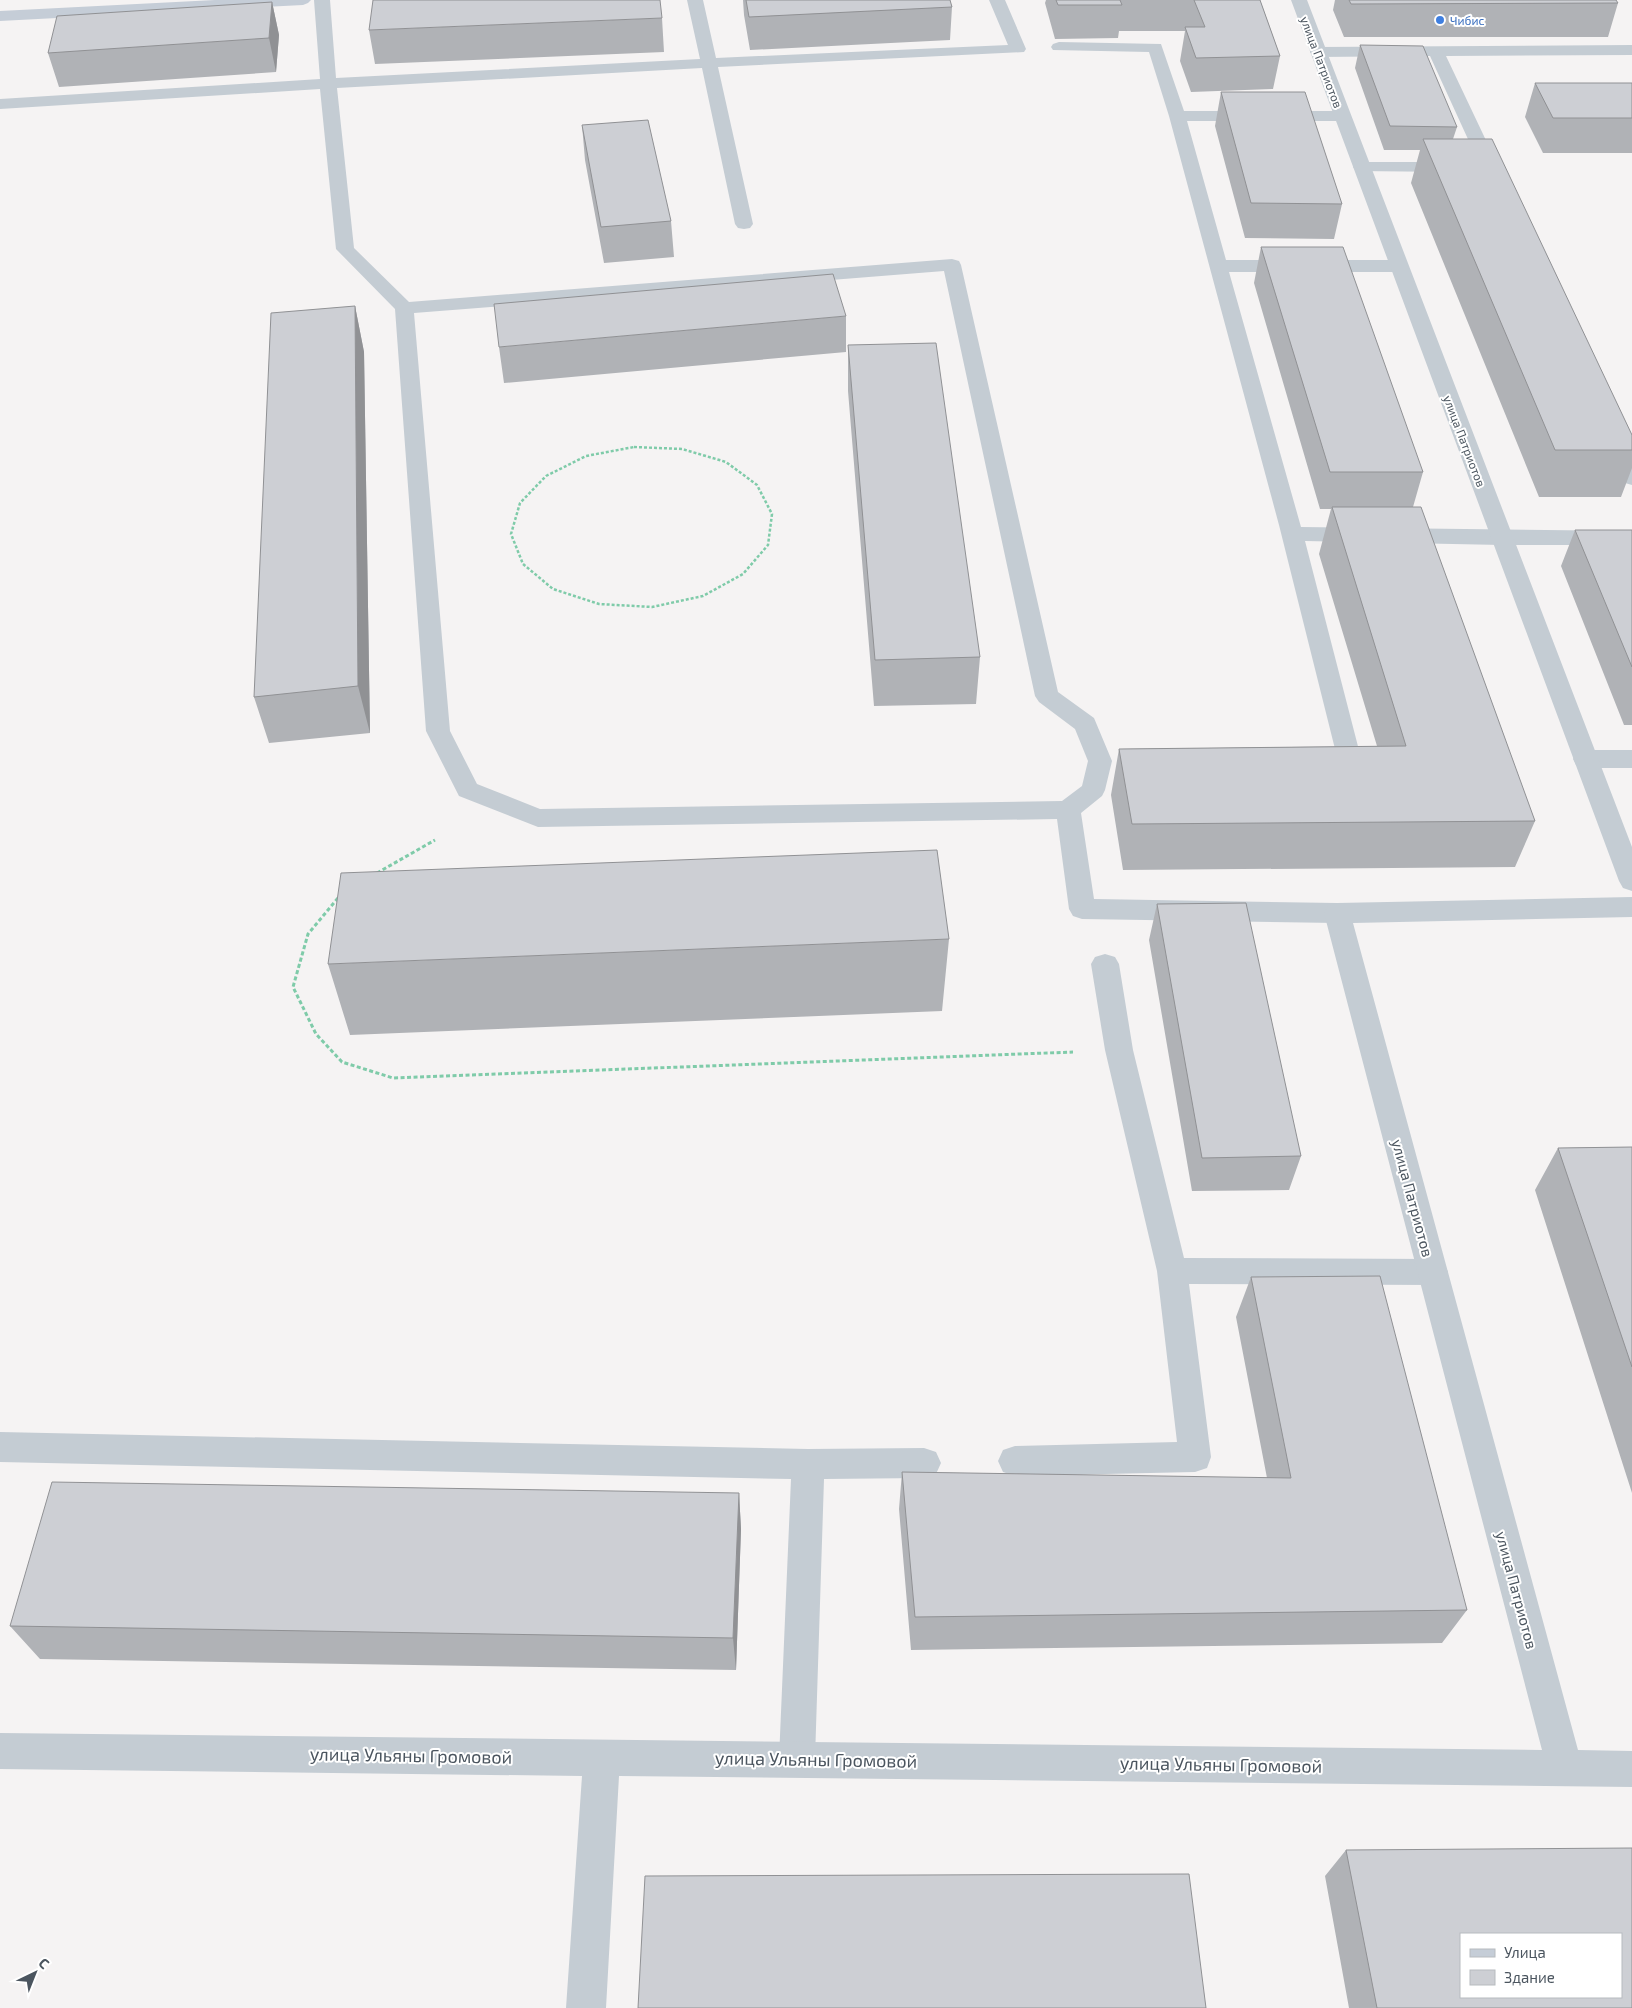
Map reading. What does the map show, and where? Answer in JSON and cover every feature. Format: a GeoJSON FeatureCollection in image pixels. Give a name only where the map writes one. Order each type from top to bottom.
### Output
{"type":"FeatureCollection","features":[{"type":"Feature","properties":{"kind":"main road"},"geometry":{"type":"LineString","coordinates":[[0,16],[304,0]]}},
{"type":"Feature","properties":{"kind":"street"},"geometry":{"type":"LineString","coordinates":[[322,0],[328,82],[346,248],[404,308],[438,731],[468,790],[538,818],[1068,810],[1093,790],[1100,761],[1085,724],[1047,696],[952,265],[404,308]]}},
{"type":"Feature","properties":{"kind":"street"},"geometry":{"type":"LineString","coordinates":[[695,0],[744,224]]}},
{"type":"Feature","properties":{"kind":"street"},"geometry":{"type":"LineString","coordinates":[[0,104],[328,82],[707,61],[1018,49],[997,0]]}},
{"type":"Feature","properties":{"kind":"street","name":"улица Патриотов"},"geometry":{"type":"LineString","coordinates":[[1298,0],[1632,881]]}},
{"type":"Feature","properties":{"kind":"street"},"geometry":{"type":"LineString","coordinates":[[1059,47],[1155,47],[1177,116],[1292,534],[1348,758],[1309,758]]}},
{"type":"Feature","properties":{"kind":"street"},"geometry":{"type":"LineString","coordinates":[[1318,52],[1632,50]]}},
{"type":"Feature","properties":{"kind":"street"},"geometry":{"type":"LineString","coordinates":[[1436,51],[1497,185]]}},
{"type":"Feature","properties":{"kind":"street"},"geometry":{"type":"LineString","coordinates":[[1177,116],[1342,116]]}},
{"type":"Feature","properties":{"kind":"street"},"geometry":{"type":"LineString","coordinates":[[1362,167],[1489,167]]}},
{"type":"Feature","properties":{"kind":"street"},"geometry":{"type":"LineString","coordinates":[[1219,266],[1399,266]]}},
{"type":"Feature","properties":{"kind":"street"},"geometry":{"type":"LineString","coordinates":[[1608,426],[1632,479]]}},
{"type":"Feature","properties":{"kind":"street"},"geometry":{"type":"LineString","coordinates":[[1292,534],[1502,538],[1632,538]]}},
{"type":"Feature","properties":{"kind":"street"},"geometry":{"type":"LineString","coordinates":[[1585,759],[1632,758]]}},
{"type":"Feature","properties":{"kind":"street"},"geometry":{"type":"LineString","coordinates":[[1068,810],[1082,909],[1337,913],[1632,907]]}},
{"type":"Feature","properties":{"kind":"street","name":"улица Патриотов"},"geometry":{"type":"LineString","coordinates":[[1337,913],[1565,1768]]}},
{"type":"Feature","properties":{"kind":"street"},"geometry":{"type":"LineString","coordinates":[[1015,1460],[1195,1457],[1172,1271],[1119,1050],[1105,964]]}},
{"type":"Feature","properties":{"kind":"street"},"geometry":{"type":"LineString","coordinates":[[1172,1271],[1433,1272]]}},
{"type":"Feature","properties":{"kind":"street"},"geometry":{"type":"LineString","coordinates":[[0,1446],[808,1464],[924,1463]]}},
{"type":"Feature","properties":{"kind":"street"},"geometry":{"type":"LineString","coordinates":[[797,1759],[808,1464]]}},
{"type":"Feature","properties":{"kind":"street","name":"улица Ульяны Громовой"},"geometry":{"type":"LineString","coordinates":[[0,1750],[1632,1769]]}},
{"type":"Feature","properties":{"kind":"street"},"geometry":{"type":"LineString","coordinates":[[586,2008],[602,1757]]}},
{"type":"Feature","properties":{"kind":"path"},"geometry":{"type":"LineString","coordinates":[[634,447],[682,450],[726,462],[757,484],[772,514],[768,545],[744,574],[703,596],[652,607],[599,604],[553,589],[523,564],[511,534],[520,502],[546,476],[586,456],[634,447]]}},
{"type":"Feature","properties":{"kind":"path"},"geometry":{"type":"LineString","coordinates":[[376,874],[435,840]]}},
{"type":"Feature","properties":{"kind":"path"},"geometry":{"type":"LineString","coordinates":[[343,894],[308,934],[293,987],[316,1034],[342,1062],[393,1078],[1119,1050]]}},
{"type":"Feature","properties":{"kind":"building"},"geometry":{"type":"Polygon","coordinates":[[[373,0],[660,0],[662,18],[369,30],[373,0]]]}},
{"type":"Feature","properties":{"kind":"building"},"geometry":{"type":"Polygon","coordinates":[[[746,0],[950,0],[952,7],[749,17],[746,0]]]}},
{"type":"Feature","properties":{"kind":"building"},"geometry":{"type":"Polygon","coordinates":[[[1056,0],[1120,0],[1122,5],[1058,5],[1056,0]]]}},
{"type":"Feature","properties":{"kind":"building"},"geometry":{"type":"Polygon","coordinates":[[[1194,0],[1260,0],[1280,56],[1196,58],[1185,27],[1205,27],[1194,0]]]}},
{"type":"Feature","properties":{"kind":"building"},"geometry":{"type":"Polygon","coordinates":[[[1349,0],[1616,0],[1618,3],[1351,4],[1349,0]]]}},
{"type":"Feature","properties":{"kind":"building"},"geometry":{"type":"Polygon","coordinates":[[[272,2],[269,38],[48,53],[57,16],[272,2]]]}},
{"type":"Feature","properties":{"kind":"building"},"geometry":{"type":"Polygon","coordinates":[[[1360,45],[1423,46],[1457,127],[1390,126],[1360,45]]]}},
{"type":"Feature","properties":{"kind":"building"},"geometry":{"type":"Polygon","coordinates":[[[1535,83],[1632,83],[1632,118],[1553,118],[1535,83]]]}},
{"type":"Feature","properties":{"kind":"building"},"geometry":{"type":"Polygon","coordinates":[[[1221,92],[1305,92],[1342,204],[1251,203],[1221,92]]]}},
{"type":"Feature","properties":{"kind":"building"},"geometry":{"type":"Polygon","coordinates":[[[648,120],[671,221],[601,227],[582,125],[648,120]]]}},
{"type":"Feature","properties":{"kind":"building"},"geometry":{"type":"Polygon","coordinates":[[[1423,139],[1492,139],[1632,435],[1632,450],[1555,450],[1423,139]]]}},
{"type":"Feature","properties":{"kind":"building"},"geometry":{"type":"Polygon","coordinates":[[[1261,247],[1343,247],[1423,472],[1330,472],[1261,247]]]}},
{"type":"Feature","properties":{"kind":"building"},"geometry":{"type":"Polygon","coordinates":[[[833,274],[846,316],[499,347],[494,304],[833,274]]]}},
{"type":"Feature","properties":{"kind":"building"},"geometry":{"type":"Polygon","coordinates":[[[355,306],[358,686],[254,697],[271,313],[355,306]]]}},
{"type":"Feature","properties":{"kind":"building"},"geometry":{"type":"Polygon","coordinates":[[[936,343],[980,657],[875,660],[848,345],[936,343]]]}},
{"type":"Feature","properties":{"kind":"building"},"geometry":{"type":"Polygon","coordinates":[[[1332,507],[1421,507],[1535,821],[1132,824],[1119,749],[1406,746],[1332,507]]]}},
{"type":"Feature","properties":{"kind":"building"},"geometry":{"type":"Polygon","coordinates":[[[1575,530],[1632,530],[1632,667],[1575,530]]]}},
{"type":"Feature","properties":{"kind":"building"},"geometry":{"type":"Polygon","coordinates":[[[937,850],[949,939],[328,964],[341,873],[937,850]]]}},
{"type":"Feature","properties":{"kind":"building"},"geometry":{"type":"Polygon","coordinates":[[[1246,903],[1301,1156],[1202,1158],[1157,904],[1246,903]]]}},
{"type":"Feature","properties":{"kind":"building"},"geometry":{"type":"Polygon","coordinates":[[[1632,1147],[1632,1367],[1558,1148],[1632,1147]]]}},
{"type":"Feature","properties":{"kind":"building"},"geometry":{"type":"Polygon","coordinates":[[[1380,1276],[1467,1610],[915,1617],[902,1472],[1291,1478],[1251,1277],[1380,1276]]]}},
{"type":"Feature","properties":{"kind":"building"},"geometry":{"type":"Polygon","coordinates":[[[52,1482],[739,1493],[733,1638],[10,1626],[52,1482]]]}},
{"type":"Feature","properties":{"kind":"building"},"geometry":{"type":"Polygon","coordinates":[[[1632,1848],[1632,2008],[1377,2008],[1346,1850],[1632,1848]]]}},
{"type":"Feature","properties":{"kind":"building"},"geometry":{"type":"Polygon","coordinates":[[[1189,1874],[1206,2008],[638,2008],[645,1876],[1189,1874]]]}},
{"type":"Feature","properties":{"kind":"place","name":"Чибис"},"geometry":{"type":"Point","coordinates":[1440,20]}}]}
